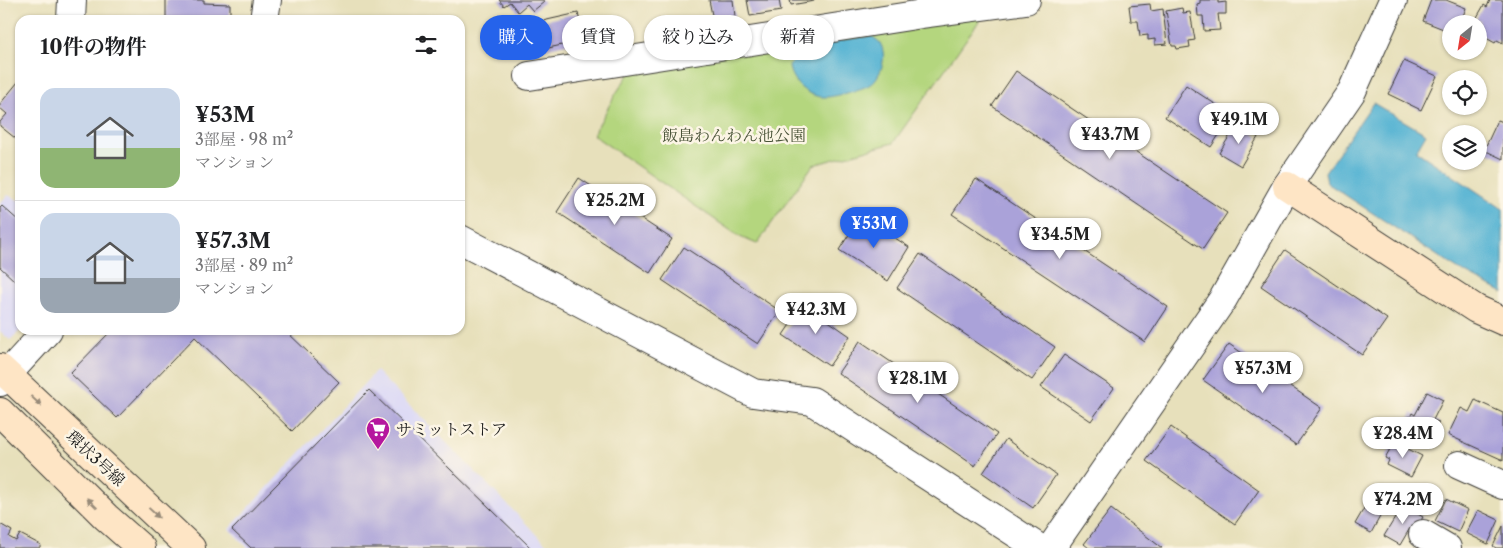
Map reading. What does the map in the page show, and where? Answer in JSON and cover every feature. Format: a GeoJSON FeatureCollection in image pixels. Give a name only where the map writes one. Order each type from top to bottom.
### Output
{"type":"FeatureCollection","features":[{"type":"Feature","properties":{"kind":"street"},"geometry":{"type":"LineString","coordinates":[[71,15],[72,0]]}},
{"type":"Feature","properties":{"kind":"street"},"geometry":{"type":"LineString","coordinates":[[265,15],[267,0]]}},
{"type":"Feature","properties":{"kind":"street"},"geometry":{"type":"LineString","coordinates":[[529,76],[921,7],[1026,0]]}},
{"type":"Feature","properties":{"kind":"street"},"geometry":{"type":"LineString","coordinates":[[1051,548],[1223,299],[1287,186],[1352,91],[1393,0]]}},
{"type":"Feature","properties":{"kind":"street"},"geometry":{"type":"LineString","coordinates":[[1287,186],[1476,309],[1503,321]]}},
{"type":"Feature","properties":{"kind":"street"},"geometry":{"type":"LineString","coordinates":[[465,242],[753,393],[812,401],[1039,548]]}},
{"type":"Feature","properties":{"kind":"street"},"geometry":{"type":"LineString","coordinates":[[3,375],[43,335]]}},
{"type":"Feature","properties":{"kind":"street","name":"環状3号線"},"geometry":{"type":"LineString","coordinates":[[3,375],[191,548]]}},
{"type":"Feature","properties":{"kind":"street","name":"環状3号線"},"geometry":{"type":"LineString","coordinates":[[0,412],[141,548]]}},
{"type":"Feature","properties":{"kind":"street"},"geometry":{"type":"LineString","coordinates":[[1459,465],[1503,484]]}},
{"type":"Feature","properties":{"kind":"street"},"geometry":{"type":"LineString","coordinates":[[1424,534],[1448,548]]}},
{"type":"Feature","properties":{"kind":"shaded area"},"geometry":{"type":"Polygon","coordinates":[[[8,195],[15,198],[16,335],[10,340],[0,331],[0,203],[8,195]]]}},
{"type":"Feature","properties":{"kind":"shaded area","name":"サミットストア"},"geometry":{"type":"Polygon","coordinates":[[[376,371],[550,548],[248,548],[229,529],[376,371]]]}},
{"type":"Feature","properties":{"kind":"green space","name":"飯島わんわん池公園"},"geometry":{"type":"Polygon","coordinates":[[[984,14],[893,143],[813,165],[757,244],[740,237],[593,135],[632,69],[690,60],[752,60],[752,50],[762,49],[762,60],[834,60],[834,37],[984,14]]]}},
{"type":"Feature","properties":{"kind":"water"},"geometry":{"type":"Polygon","coordinates":[[[871,36],[880,43],[882,48],[883,60],[880,72],[873,82],[861,89],[834,96],[824,97],[812,94],[796,83],[789,66],[793,60],[834,60],[834,41],[871,36]]]}},
{"type":"Feature","properties":{"kind":"water"},"geometry":{"type":"Polygon","coordinates":[[[1373,103],[1426,134],[1416,151],[1503,209],[1503,293],[1456,268],[1327,183],[1325,172],[1373,103]]]}},
{"type":"Feature","properties":{"kind":"building"},"geometry":{"type":"Polygon","coordinates":[[[166,0],[204,0],[204,3],[230,4],[230,15],[166,15],[166,0]]]}},
{"type":"Feature","properties":{"kind":"building"},"geometry":{"type":"Polygon","coordinates":[[[499,0],[543,0],[544,2],[533,11],[527,4],[518,12],[510,2],[504,6],[499,0]]]}},
{"type":"Feature","properties":{"kind":"building"},"geometry":{"type":"Polygon","coordinates":[[[709,0],[733,0],[735,15],[712,15],[709,0]]]}},
{"type":"Feature","properties":{"kind":"building"},"geometry":{"type":"Polygon","coordinates":[[[747,0],[779,0],[781,11],[750,15],[747,0]]]}},
{"type":"Feature","properties":{"kind":"building"},"geometry":{"type":"Polygon","coordinates":[[[790,0],[814,0],[814,1],[791,5],[790,0]]]}},
{"type":"Feature","properties":{"kind":"building"},"geometry":{"type":"Polygon","coordinates":[[[1200,0],[1218,0],[1218,3],[1226,2],[1226,14],[1218,14],[1220,30],[1204,31],[1203,16],[1198,16],[1197,4],[1200,3],[1200,0]]]}},
{"type":"Feature","properties":{"kind":"building"},"geometry":{"type":"Polygon","coordinates":[[[1431,0],[1446,0],[1466,8],[1463,15],[1442,15],[1442,28],[1423,21],[1431,0]]]}},
{"type":"Feature","properties":{"kind":"building"},"geometry":{"type":"Polygon","coordinates":[[[1490,0],[1503,0],[1503,43],[1497,40],[1495,43],[1488,39],[1488,15],[1478,15],[1484,5],[1487,7],[1490,0]]]}},
{"type":"Feature","properties":{"kind":"building"},"geometry":{"type":"Polygon","coordinates":[[[1150,4],[1151,11],[1163,9],[1167,44],[1155,45],[1155,39],[1148,40],[1148,35],[1140,36],[1138,21],[1131,21],[1129,6],[1150,4]]]}},
{"type":"Feature","properties":{"kind":"building"},"geometry":{"type":"Polygon","coordinates":[[[1182,8],[1183,13],[1190,12],[1195,40],[1189,41],[1190,47],[1177,49],[1176,46],[1172,46],[1166,11],[1182,8]]]}},
{"type":"Feature","properties":{"kind":"building"},"geometry":{"type":"Polygon","coordinates":[[[562,17],[562,45],[552,47],[552,19],[562,17]]]}},
{"type":"Feature","properties":{"kind":"building"},"geometry":{"type":"Polygon","coordinates":[[[1404,61],[1437,76],[1421,110],[1388,94],[1404,61]]]}},
{"type":"Feature","properties":{"kind":"building"},"geometry":{"type":"Polygon","coordinates":[[[1016,71],[1227,213],[1203,249],[992,106],[1016,71]]]}},
{"type":"Feature","properties":{"kind":"building"},"geometry":{"type":"Polygon","coordinates":[[[1186,85],[1232,115],[1211,147],[1165,117],[1186,85]]]}},
{"type":"Feature","properties":{"kind":"building"},"geometry":{"type":"Polygon","coordinates":[[[15,86],[15,138],[0,126],[0,122],[7,114],[0,108],[0,104],[15,86]]]}},
{"type":"Feature","properties":{"kind":"building"},"geometry":{"type":"Polygon","coordinates":[[[1498,120],[1503,122],[1503,159],[1487,151],[1487,144],[1498,120]]]}},
{"type":"Feature","properties":{"kind":"building"},"geometry":{"type":"Polygon","coordinates":[[[1237,124],[1258,137],[1241,166],[1219,153],[1237,124]]]}},
{"type":"Feature","properties":{"kind":"building"},"geometry":{"type":"Polygon","coordinates":[[[579,178],[672,239],[650,273],[557,212],[579,178]]]}},
{"type":"Feature","properties":{"kind":"building"},"geometry":{"type":"Polygon","coordinates":[[[976,179],[1168,307],[1145,342],[952,214],[976,179]]]}},
{"type":"Feature","properties":{"kind":"building"},"geometry":{"type":"Polygon","coordinates":[[[2,206],[15,218],[15,281],[0,267],[0,208],[2,206]]]}},
{"type":"Feature","properties":{"kind":"building"},"geometry":{"type":"Polygon","coordinates":[[[861,216],[909,247],[888,281],[839,250],[861,216]]]}},
{"type":"Feature","properties":{"kind":"building"},"geometry":{"type":"Polygon","coordinates":[[[684,247],[780,311],[758,344],[662,280],[684,247]]]}},
{"type":"Feature","properties":{"kind":"building"},"geometry":{"type":"Polygon","coordinates":[[[1285,250],[1387,319],[1362,355],[1261,286],[1285,250]]]}},
{"type":"Feature","properties":{"kind":"building"},"geometry":{"type":"Polygon","coordinates":[[[920,254],[1055,347],[1032,380],[897,288],[920,254]]]}},
{"type":"Feature","properties":{"kind":"building"},"geometry":{"type":"Polygon","coordinates":[[[804,304],[850,336],[829,366],[783,335],[804,304]]]}},
{"type":"Feature","properties":{"kind":"building"},"geometry":{"type":"Polygon","coordinates":[[[107,335],[290,335],[339,382],[292,431],[195,337],[117,418],[70,373],[107,335]]]}},
{"type":"Feature","properties":{"kind":"building"},"geometry":{"type":"Polygon","coordinates":[[[860,341],[997,434],[975,466],[838,373],[860,341]]]}},
{"type":"Feature","properties":{"kind":"building"},"geometry":{"type":"Polygon","coordinates":[[[1229,344],[1322,408],[1296,445],[1203,380],[1229,344]]]}},
{"type":"Feature","properties":{"kind":"building"},"geometry":{"type":"Polygon","coordinates":[[[1064,355],[1114,388],[1091,421],[1041,387],[1064,355]]]}},
{"type":"Feature","properties":{"kind":"building","name":"サミットストア"},"geometry":{"type":"Polygon","coordinates":[[[369,390],[531,548],[251,548],[232,530],[369,390]]]}},
{"type":"Feature","properties":{"kind":"building"},"geometry":{"type":"Polygon","coordinates":[[[1427,392],[1443,400],[1433,420],[1439,422],[1434,433],[1430,431],[1424,443],[1402,432],[1412,413],[1415,415],[1427,392]]]}},
{"type":"Feature","properties":{"kind":"building"},"geometry":{"type":"Polygon","coordinates":[[[1475,400],[1503,413],[1503,460],[1448,435],[1461,408],[1469,412],[1475,400]]]}},
{"type":"Feature","properties":{"kind":"building"},"geometry":{"type":"Polygon","coordinates":[[[1171,427],[1259,490],[1235,524],[1146,461],[1171,427]]]}},
{"type":"Feature","properties":{"kind":"building"},"geometry":{"type":"Polygon","coordinates":[[[1006,439],[1056,475],[1033,508],[983,473],[1006,439]]]}},
{"type":"Feature","properties":{"kind":"building"},"geometry":{"type":"Polygon","coordinates":[[[1394,442],[1422,456],[1411,477],[1387,465],[1389,460],[1385,458],[1394,442]]]}},
{"type":"Feature","properties":{"kind":"building"},"geometry":{"type":"Polygon","coordinates":[[[1374,491],[1395,503],[1387,516],[1382,513],[1371,533],[1355,524],[1374,491]]]}},
{"type":"Feature","properties":{"kind":"building"},"geometry":{"type":"Polygon","coordinates":[[[1446,499],[1468,510],[1458,532],[1435,521],[1446,499]]]}},
{"type":"Feature","properties":{"kind":"building"},"geometry":{"type":"Polygon","coordinates":[[[1403,505],[1423,517],[1415,530],[1410,528],[1400,545],[1384,536],[1403,505]]]}},
{"type":"Feature","properties":{"kind":"building"},"geometry":{"type":"Polygon","coordinates":[[[1111,509],[1162,548],[1089,548],[1084,544],[1111,509]]]}},
{"type":"Feature","properties":{"kind":"building"},"geometry":{"type":"Polygon","coordinates":[[[1478,510],[1499,520],[1488,544],[1466,533],[1478,510]]]}},
{"type":"Feature","properties":{"kind":"building"},"geometry":{"type":"Polygon","coordinates":[[[0,524],[12,531],[9,537],[16,541],[20,534],[41,545],[39,548],[0,548],[0,524]]]}},
{"type":"Feature","properties":{"kind":"building"},"geometry":{"type":"Polygon","coordinates":[[[1503,526],[1503,548],[1496,548],[1493,546],[1503,526]]]}},
{"type":"Feature","properties":{"kind":"place","name":"サミットストア"},"geometry":{"type":"Point","coordinates":[378,450]}}]}
